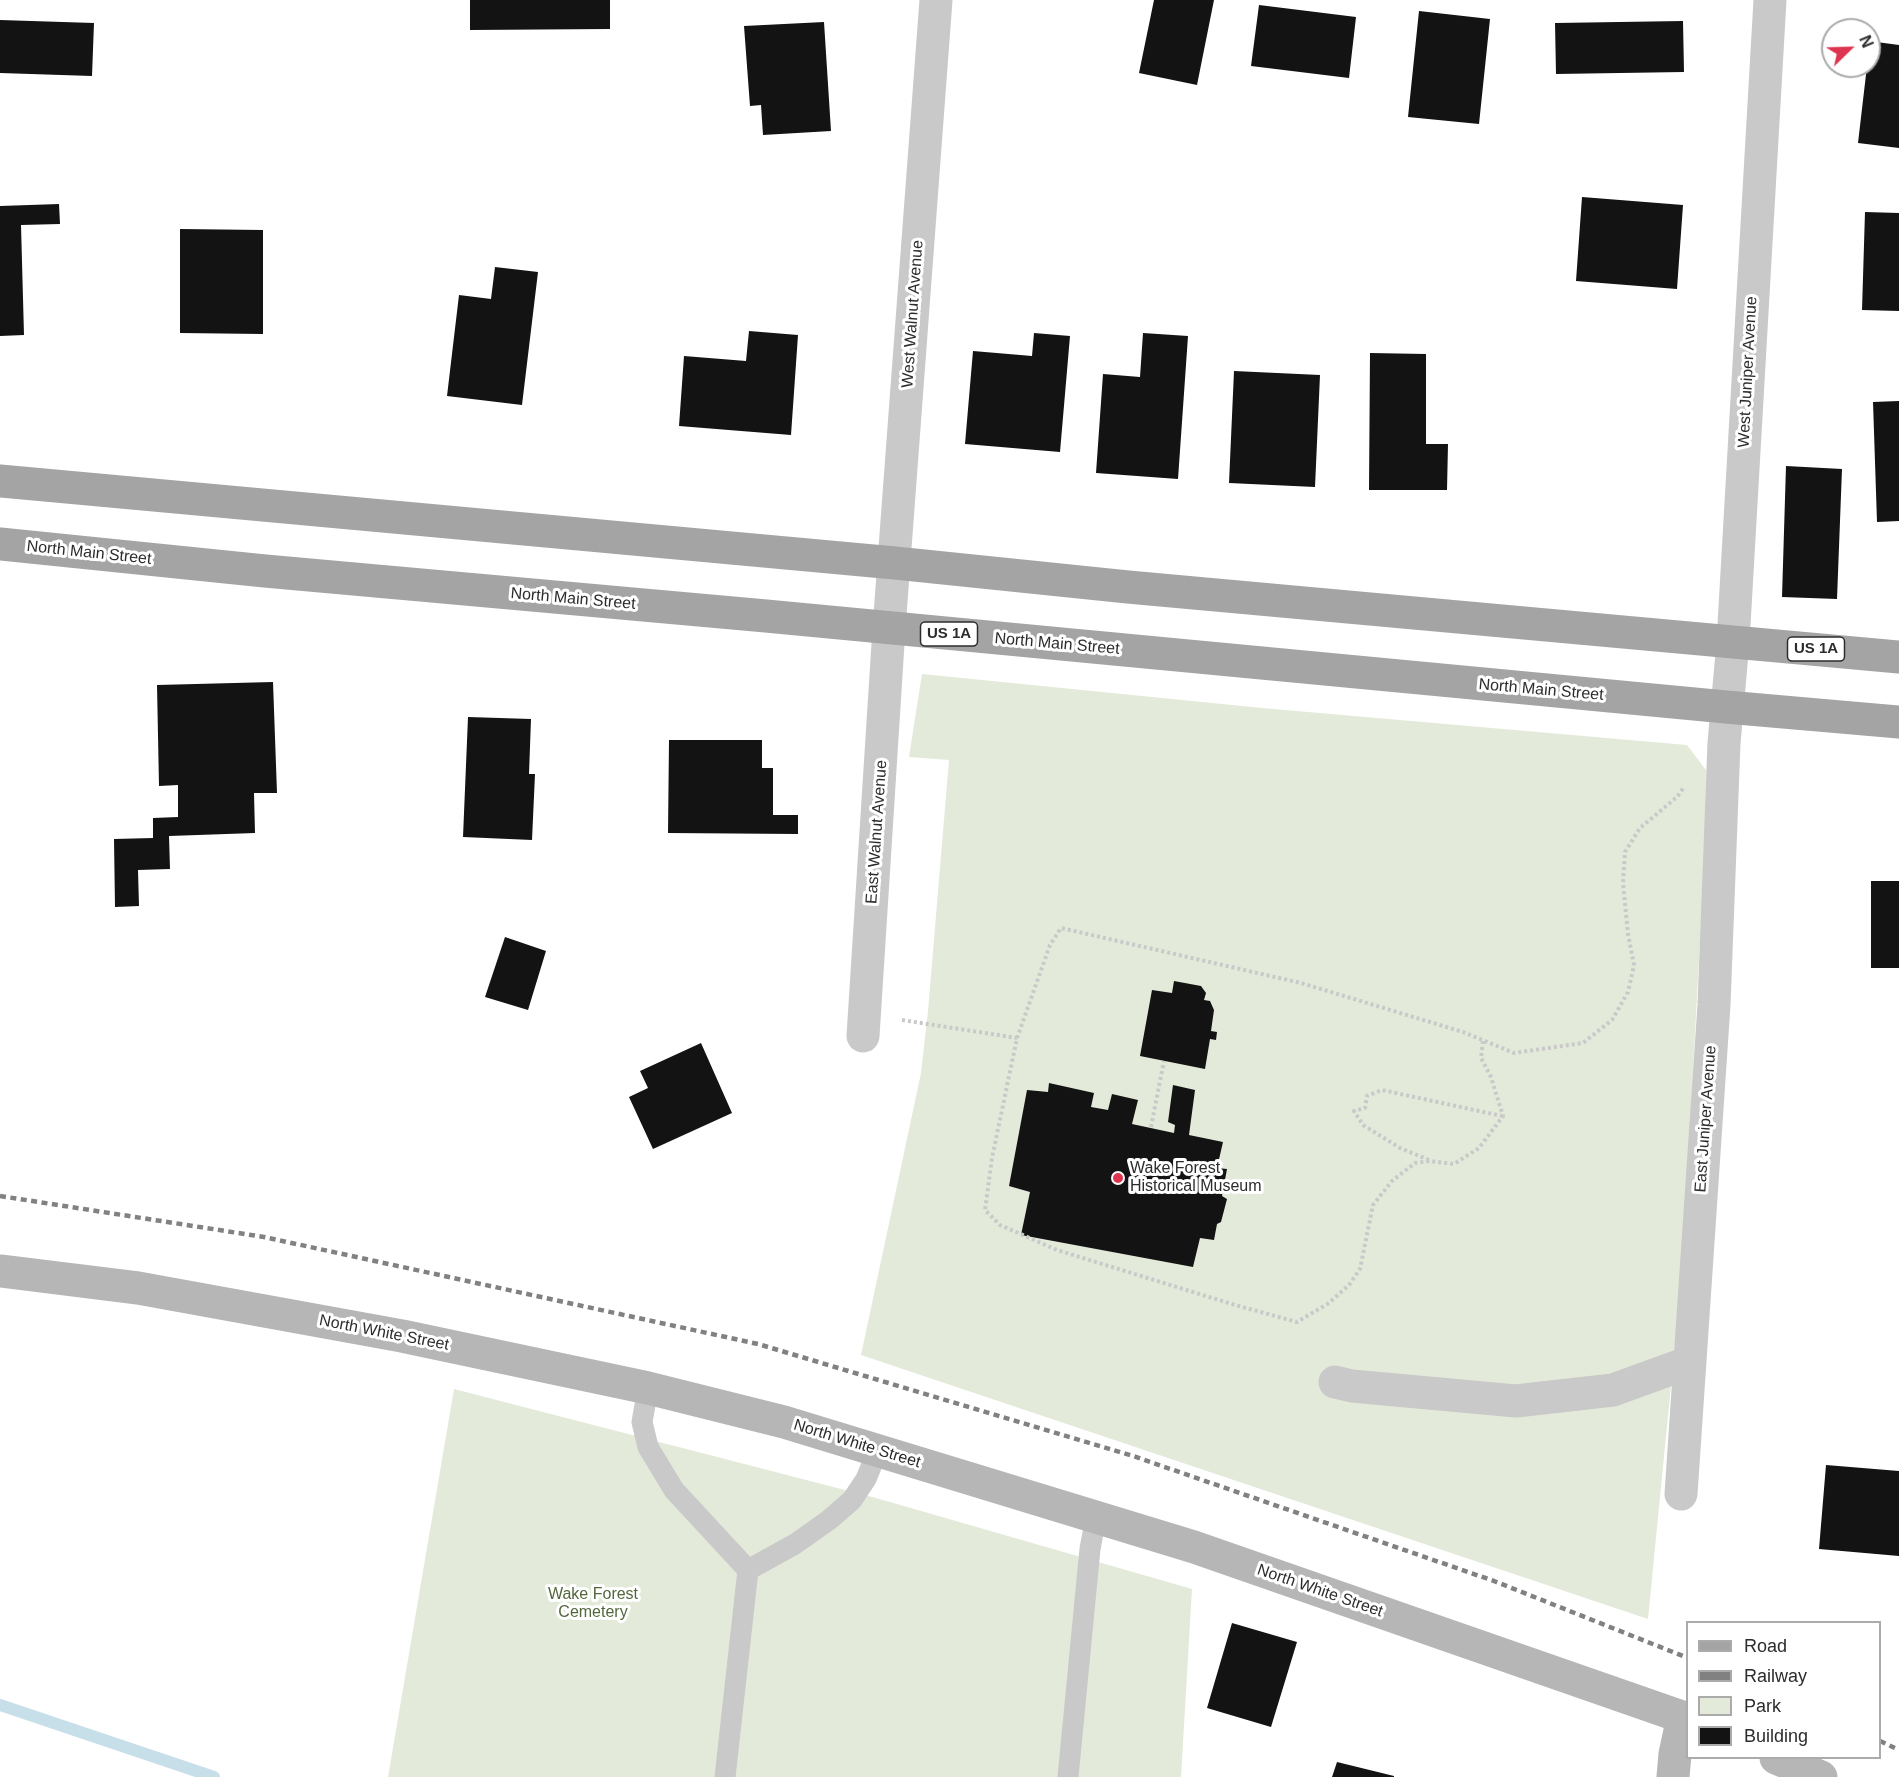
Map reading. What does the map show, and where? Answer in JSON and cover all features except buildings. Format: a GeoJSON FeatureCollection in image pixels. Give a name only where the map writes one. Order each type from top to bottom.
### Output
{"type":"FeatureCollection","features":[{"type":"Feature","properties":{"kind":"main road"},"geometry":{"type":"LineString","coordinates":[[0,481],[1733,642]]}},
{"type":"Feature","properties":{"kind":"main road","name":"North Main Street"},"geometry":{"type":"LineString","coordinates":[[0,544],[265,571],[1899,722]]}},
{"type":"Feature","properties":{"kind":"main road","name":"US 1A"},"geometry":{"type":"LineString","coordinates":[[1733,642],[1899,657]]}},
{"type":"Feature","properties":{"kind":"main road","name":"North White Street"},"geometry":{"type":"LineString","coordinates":[[0,1271],[138,1288],[414,1338],[648,1388],[784,1422],[1194,1547],[1685,1718]]}},
{"type":"Feature","properties":{"kind":"main road"},"geometry":{"type":"LineString","coordinates":[[1673,1777],[1674,1754],[1685,1718]]}},
{"type":"Feature","properties":{"kind":"main road"},"geometry":{"type":"LineString","coordinates":[[1778,1759],[1821,1777]]}},
{"type":"Feature","properties":{"kind":"street","name":"West Walnut Avenue"},"geometry":{"type":"LineString","coordinates":[[889,628],[936,0]]}},
{"type":"Feature","properties":{"kind":"street","name":"West Juniper Avenue"},"geometry":{"type":"LineString","coordinates":[[1724,743],[1733,642],[1770,0]]}},
{"type":"Feature","properties":{"kind":"street","name":"East Walnut Avenue"},"geometry":{"type":"LineString","coordinates":[[864,1025],[889,628]]}},
{"type":"Feature","properties":{"kind":"street","name":"East Juniper Avenue"},"geometry":{"type":"LineString","coordinates":[[1681,1494],[1714,1005],[1724,743]]}},
{"type":"Feature","properties":{"kind":"street"},"geometry":{"type":"LineString","coordinates":[[1335,1382],[1352,1386],[1516,1401],[1613,1390],[1690,1362]]}},
{"type":"Feature","properties":{"kind":"lane"},"geometry":{"type":"LineString","coordinates":[[648,1388],[642,1422],[648,1447],[674,1490],[748,1570],[725,1777]]}},
{"type":"Feature","properties":{"kind":"lane"},"geometry":{"type":"LineString","coordinates":[[748,1570],[795,1544],[852,1500],[866,1479],[878,1450]]}},
{"type":"Feature","properties":{"kind":"lane"},"geometry":{"type":"LineString","coordinates":[[1068,1777],[1090,1548],[1096,1517]]}},
{"type":"Feature","properties":{"kind":"path"},"geometry":{"type":"LineString","coordinates":[[1430,1161],[1415,1164],[1392,1181],[1373,1205],[1360,1269],[1349,1285],[1329,1303],[1297,1322],[1057,1250],[1000,1225],[985,1210],[994,1147],[1017,1038],[1050,945],[1061,928],[1301,983],[1463,1032],[1514,1053],[1583,1043],[1612,1020],[1628,992],[1635,965],[1628,934],[1623,883],[1625,852],[1640,828],[1677,797],[1689,781]]}},
{"type":"Feature","properties":{"kind":"path"},"geometry":{"type":"LineString","coordinates":[[864,1025],[1017,1038]]}},
{"type":"Feature","properties":{"kind":"path"},"geometry":{"type":"LineString","coordinates":[[1483,1041],[1481,1058],[1491,1077],[1503,1116]]}},
{"type":"Feature","properties":{"kind":"path"},"geometry":{"type":"LineString","coordinates":[[1151,1128],[1164,1061]]}},
{"type":"Feature","properties":{"kind":"path"},"geometry":{"type":"LineString","coordinates":[[1382,1090],[1503,1116],[1479,1148],[1454,1164],[1430,1161],[1400,1148],[1363,1125],[1354,1111],[1365,1108],[1367,1096],[1382,1090]]}},
{"type":"Feature","properties":{"kind":"green space"},"geometry":{"type":"Polygon","coordinates":[[[922,674],[1262,708],[1687,745],[1706,770],[1705,849],[1682,1274],[1648,1619],[861,1355],[921,1073],[928,1011],[949,760],[909,757],[922,674]]]}},
{"type":"Feature","properties":{"kind":"green space","name":"Wake Forest Cemetery"},"geometry":{"type":"Polygon","coordinates":[[[454,1389],[876,1498],[1192,1589],[1181,1777],[388,1777],[454,1389]]]}},
{"type":"Feature","properties":{"kind":"waterway"},"geometry":{"type":"LineString","coordinates":[[0,1705],[214,1777]]}},
{"type":"Feature","properties":{"kind":"railway"},"geometry":{"type":"LineString","coordinates":[[0,1196],[264,1237],[758,1344],[1133,1456],[1494,1581],[1686,1657]]}},
{"type":"Feature","properties":{"kind":"railway"},"geometry":{"type":"LineString","coordinates":[[1881,1741],[1899,1750]]}},
{"type":"Feature","properties":{"kind":"place","name":"Wake Forest Historical Museum"},"geometry":{"type":"Point","coordinates":[1118,1178]}}]}
